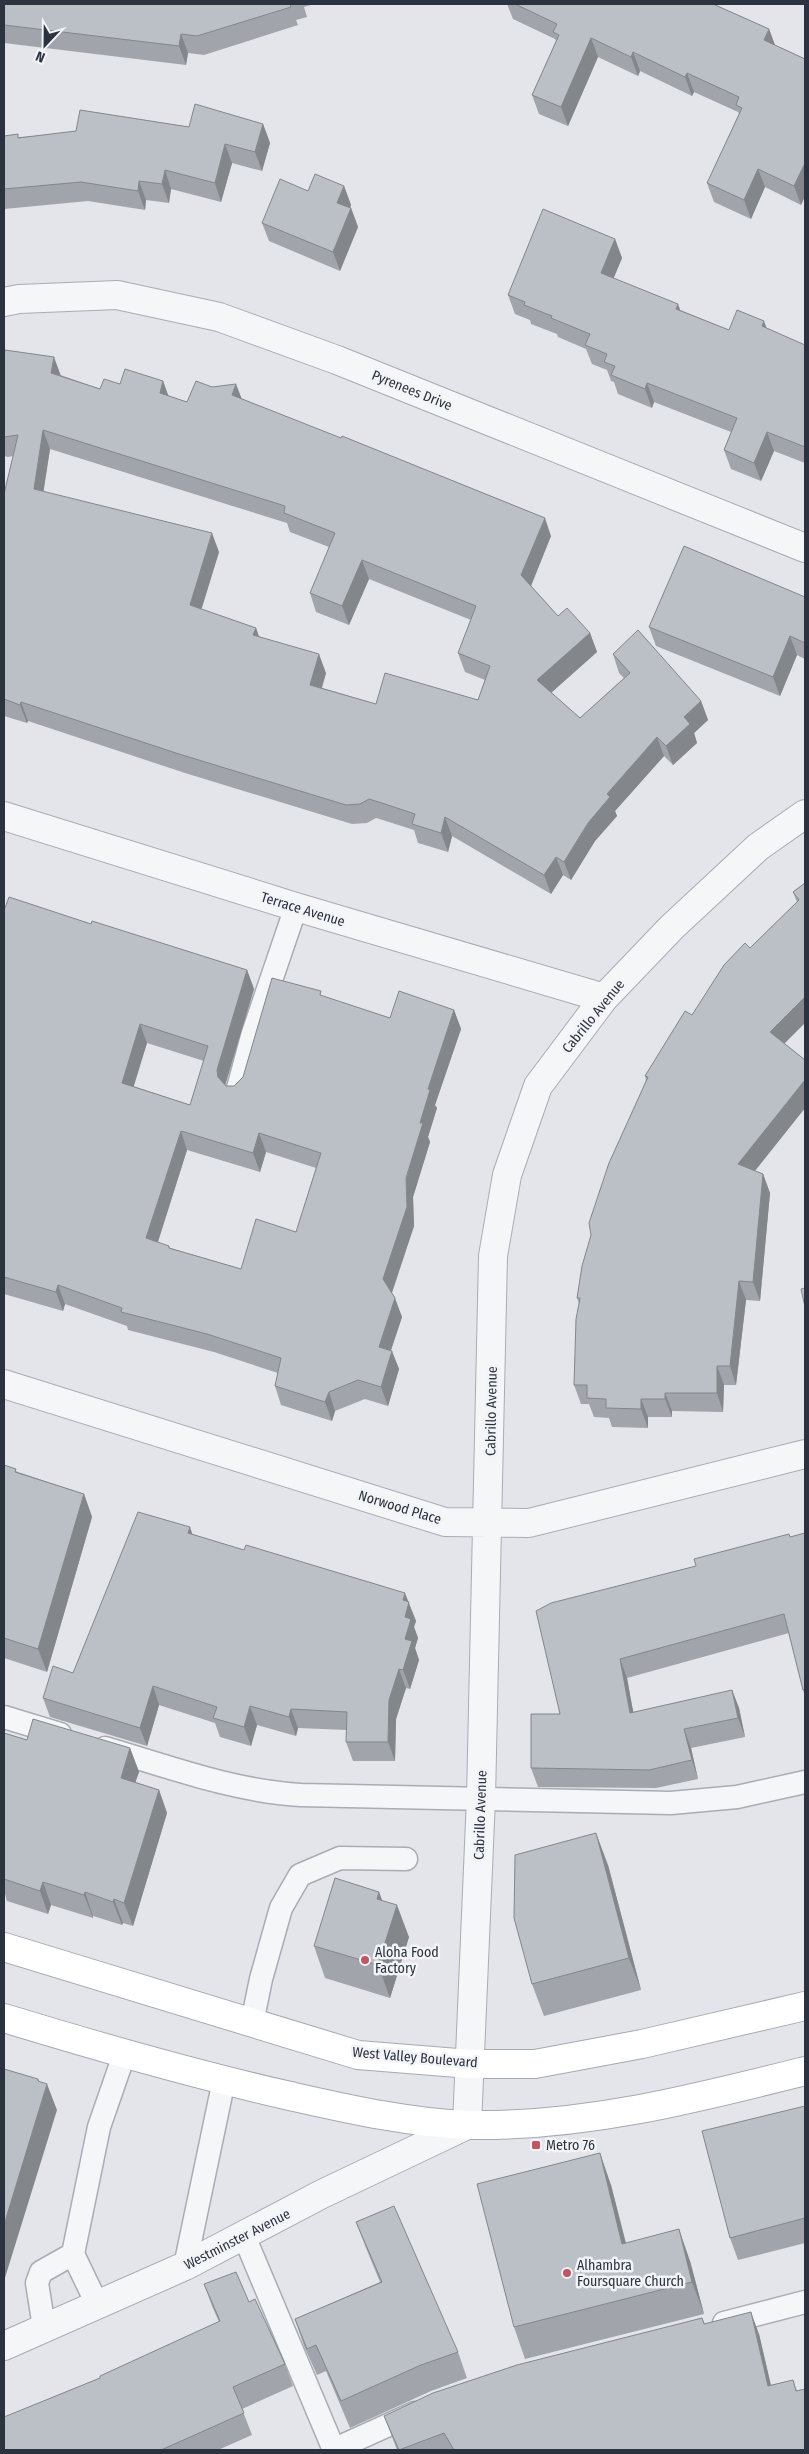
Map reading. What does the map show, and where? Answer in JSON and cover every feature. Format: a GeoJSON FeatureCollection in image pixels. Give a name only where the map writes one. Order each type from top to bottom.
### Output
{"type":"FeatureCollection","features":[{"type":"Feature","properties":{"kind":"main road","name":"West Valley Boulevard"},"geometry":{"type":"LineString","coordinates":[[4,1947],[358,2055],[470,2064],[535,2064],[642,2044],[805,2006]]}},
{"type":"Feature","properties":{"kind":"main road"},"geometry":{"type":"LineString","coordinates":[[4,2018],[124,2055],[224,2080],[379,2114],[467,2125],[543,2122],[620,2113],[686,2101],[805,2071]]}},
{"type":"Feature","properties":{"kind":"street","name":"Pyrenees Drive"},"geometry":{"type":"LineString","coordinates":[[4,302],[19,298],[118,295],[219,317],[337,360],[805,548]]}},
{"type":"Feature","properties":{"kind":"street","name":"Cabrillo Avenue"},"geometry":{"type":"LineString","coordinates":[[467,2125],[481,1798],[493,1256],[507,1175],[538,1086],[604,998],[672,928],[758,846],[805,814]]}},
{"type":"Feature","properties":{"kind":"street","name":"Terrace Avenue"},"geometry":{"type":"LineString","coordinates":[[4,816],[296,907],[604,998]]}},
{"type":"Feature","properties":{"kind":"street","name":"Norwood Place"},"geometry":{"type":"LineString","coordinates":[[4,1384],[445,1522],[529,1523],[805,1454]]}},
{"type":"Feature","properties":{"kind":"street","name":"Westminster Avenue"},"geometry":{"type":"LineString","coordinates":[[4,2346],[185,2266],[467,2125]]}},
{"type":"Feature","properties":{"kind":"lane"},"geometry":{"type":"LineString","coordinates":[[236,1092],[252,1036],[296,907]]}},
{"type":"Feature","properties":{"kind":"lane"},"geometry":{"type":"LineString","coordinates":[[4,1717],[235,1787],[268,1793],[679,1802],[737,1797],[805,1782]]}},
{"type":"Feature","properties":{"kind":"lane"},"geometry":{"type":"LineString","coordinates":[[252,2024],[261,1978],[280,1908],[300,1875],[340,1858],[406,1859]]}},
{"type":"Feature","properties":{"kind":"lane"},"geometry":{"type":"LineString","coordinates":[[97,2304],[73,2254],[99,2127],[124,2055]]}},
{"type":"Feature","properties":{"kind":"lane"},"geometry":{"type":"LineString","coordinates":[[185,2266],[224,2080]]}},
{"type":"Feature","properties":{"kind":"lane"},"geometry":{"type":"LineString","coordinates":[[244,2236],[333,2450],[436,2403]]}},
{"type":"Feature","properties":{"kind":"lane"},"geometry":{"type":"LineString","coordinates":[[44,2327],[37,2283],[41,2272],[73,2254]]}},
{"type":"Feature","properties":{"kind":"lane"},"geometry":{"type":"LineString","coordinates":[[704,2328],[805,2302]]}},
{"type":"Feature","properties":{"kind":"building"},"geometry":{"type":"Polygon","coordinates":[[[4,4],[290,4],[291,7],[197,36],[181,34],[179,46],[4,25],[4,4]]]}},
{"type":"Feature","properties":{"kind":"building"},"geometry":{"type":"Polygon","coordinates":[[[515,4],[713,4],[769,29],[764,40],[805,59],[805,163],[794,186],[758,169],[744,200],[707,183],[742,108],[736,105],[739,97],[687,73],[685,77],[633,52],[631,57],[591,38],[561,107],[532,95],[559,35],[553,32],[557,24],[515,4]]]}},
{"type":"Feature","properties":{"kind":"building"},"geometry":{"type":"Polygon","coordinates":[[[195,104],[263,124],[255,152],[225,144],[215,183],[165,170],[162,184],[139,181],[138,191],[81,182],[4,189],[4,136],[18,134],[18,138],[76,131],[80,110],[189,127],[195,104]]]}},
{"type":"Feature","properties":{"kind":"building"},"geometry":{"type":"Polygon","coordinates":[[[315,174],[344,186],[337,203],[351,208],[333,252],[262,223],[280,179],[308,191],[315,174]]]}},
{"type":"Feature","properties":{"kind":"building"},"geometry":{"type":"Polygon","coordinates":[[[543,209],[615,239],[601,273],[678,304],[676,309],[729,330],[737,310],[764,321],[762,326],[805,345],[805,447],[767,432],[754,463],[724,450],[737,418],[647,383],[645,389],[611,375],[615,366],[604,362],[607,354],[585,345],[590,334],[551,318],[552,316],[524,305],[525,302],[508,295],[543,209]]]}},
{"type":"Feature","properties":{"kind":"building"},"geometry":{"type":"Polygon","coordinates":[[[5,350],[54,357],[51,373],[100,389],[104,379],[120,384],[125,369],[163,381],[160,393],[187,402],[196,381],[212,387],[236,384],[232,395],[341,438],[342,436],[545,518],[521,575],[558,616],[567,608],[590,633],[537,680],[580,718],[630,673],[613,654],[638,630],[701,701],[684,717],[690,724],[666,746],[657,737],[607,794],[610,797],[588,823],[564,862],[556,857],[544,875],[445,817],[441,833],[412,824],[415,814],[369,799],[360,804],[346,805],[179,754],[21,702],[20,705],[4,699],[4,494],[18,435],[4,437],[5,350]],[[43,430],[34,489],[212,533],[190,605],[256,628],[253,635],[319,654],[310,685],[376,704],[385,673],[478,700],[490,666],[458,653],[476,606],[362,560],[342,606],[310,593],[335,533],[284,513],[285,506],[43,430]]]}},
{"type":"Feature","properties":{"kind":"building"},"geometry":{"type":"Polygon","coordinates":[[[684,546],[805,597],[805,643],[790,636],[773,677],[649,627],[684,546]]]}},
{"type":"Feature","properties":{"kind":"building"},"geometry":{"type":"Polygon","coordinates":[[[805,883],[805,997],[770,1032],[805,1060],[805,1080],[738,1164],[763,1174],[753,1282],[739,1281],[730,1366],[717,1366],[717,1393],[665,1393],[665,1399],[641,1399],[641,1409],[606,1408],[606,1399],[587,1398],[587,1385],[574,1385],[576,1319],[580,1298],[577,1298],[582,1266],[591,1235],[589,1223],[609,1163],[648,1077],[645,1076],[685,1011],[692,1015],[724,965],[745,943],[750,948],[799,900],[793,892],[805,883]]]}},
{"type":"Feature","properties":{"kind":"building"},"geometry":{"type":"Polygon","coordinates":[[[9,897],[91,924],[92,921],[247,970],[217,1070],[218,1077],[226,1086],[234,1086],[243,1077],[272,978],[321,991],[320,995],[390,1018],[399,991],[454,1010],[428,1089],[430,1090],[420,1123],[423,1123],[406,1178],[407,1207],[383,1279],[395,1298],[379,1347],[392,1351],[381,1387],[358,1380],[329,1392],[325,1402],[275,1386],[281,1358],[207,1334],[121,1312],[122,1308],[58,1285],[56,1292],[4,1277],[5,908],[9,897]],[[140,1024],[122,1083],[190,1105],[208,1046],[140,1024]],[[181,1131],[146,1238],[169,1246],[169,1248],[241,1269],[256,1219],[296,1232],[321,1153],[259,1133],[253,1153],[181,1131]]]}},
{"type":"Feature","properties":{"kind":"building"},"geometry":{"type":"Polygon","coordinates":[[[805,1288],[805,1307],[801,1289],[805,1288]]]}},
{"type":"Feature","properties":{"kind":"building"},"geometry":{"type":"Polygon","coordinates":[[[4,1465],[16,1469],[15,1472],[84,1494],[38,1649],[4,1638],[4,1465]]]}},
{"type":"Feature","properties":{"kind":"building"},"geometry":{"type":"Polygon","coordinates":[[[138,1512],[190,1527],[188,1533],[244,1550],[246,1545],[405,1593],[403,1600],[409,1602],[405,1617],[411,1619],[405,1639],[412,1641],[403,1670],[399,1669],[389,1700],[388,1742],[346,1742],[347,1712],[291,1709],[289,1717],[250,1706],[244,1727],[213,1718],[217,1707],[153,1686],[140,1728],[43,1698],[53,1666],[73,1673],[138,1512]]]}},
{"type":"Feature","properties":{"kind":"building"},"geometry":{"type":"Polygon","coordinates":[[[805,1533],[805,1689],[803,1690],[784,1614],[620,1659],[630,1713],[732,1690],[738,1718],[684,1729],[692,1760],[649,1770],[531,1768],[531,1714],[560,1714],[536,1611],[551,1603],[696,1566],[694,1559],[789,1534],[790,1537],[805,1533]]]}},
{"type":"Feature","properties":{"kind":"building"},"geometry":{"type":"Polygon","coordinates":[[[33,1719],[130,1748],[121,1778],[159,1790],[124,1903],[114,1899],[113,1902],[85,1892],[84,1895],[43,1882],[40,1891],[4,1879],[4,1733],[27,1740],[33,1719]]]}},
{"type":"Feature","properties":{"kind":"building"},"geometry":{"type":"Polygon","coordinates":[[[596,1833],[629,1958],[532,1984],[514,1918],[515,1855],[596,1833]]]}},
{"type":"Feature","properties":{"kind":"building"},"geometry":{"type":"Polygon","coordinates":[[[335,1878],[379,1892],[377,1899],[397,1905],[378,1965],[314,1946],[335,1878]]]}},
{"type":"Feature","properties":{"kind":"building"},"geometry":{"type":"Polygon","coordinates":[[[4,2069],[38,2079],[38,2081],[47,2084],[4,2225],[4,2069]]]}},
{"type":"Feature","properties":{"kind":"building"},"geometry":{"type":"Polygon","coordinates":[[[805,2106],[805,2218],[730,2238],[702,2131],[805,2106]]]}},
{"type":"Feature","properties":{"kind":"building","name":"Alhambra Foursquare Church"},"geometry":{"type":"Polygon","coordinates":[[[600,2153],[622,2244],[679,2229],[692,2282],[514,2327],[477,2184],[600,2153]]]}},
{"type":"Feature","properties":{"kind":"building"},"geometry":{"type":"Polygon","coordinates":[[[394,2206],[458,2352],[421,2365],[341,2401],[316,2345],[307,2349],[295,2319],[382,2282],[356,2222],[394,2206]]]}},
{"type":"Feature","properties":{"kind":"building"},"geometry":{"type":"Polygon","coordinates":[[[236,2272],[249,2302],[255,2299],[285,2364],[233,2387],[244,2413],[161,2450],[4,2450],[4,2417],[100,2378],[100,2376],[220,2321],[204,2284],[236,2272]]]}},
{"type":"Feature","properties":{"kind":"building"},"geometry":{"type":"Polygon","coordinates":[[[751,2312],[768,2386],[793,2380],[796,2391],[805,2389],[805,2450],[454,2450],[444,2433],[399,2450],[384,2416],[433,2393],[517,2365],[702,2318],[704,2324],[751,2312]]]}},
{"type":"Feature","properties":{"kind":"place","name":"Aloha Food Factory"},"geometry":{"type":"Point","coordinates":[365,1960]}},
{"type":"Feature","properties":{"kind":"place","name":"Metro 76"},"geometry":{"type":"Point","coordinates":[536,2145]}},
{"type":"Feature","properties":{"kind":"place","name":"Alhambra Foursquare Church"},"geometry":{"type":"Point","coordinates":[567,2273]}}]}
